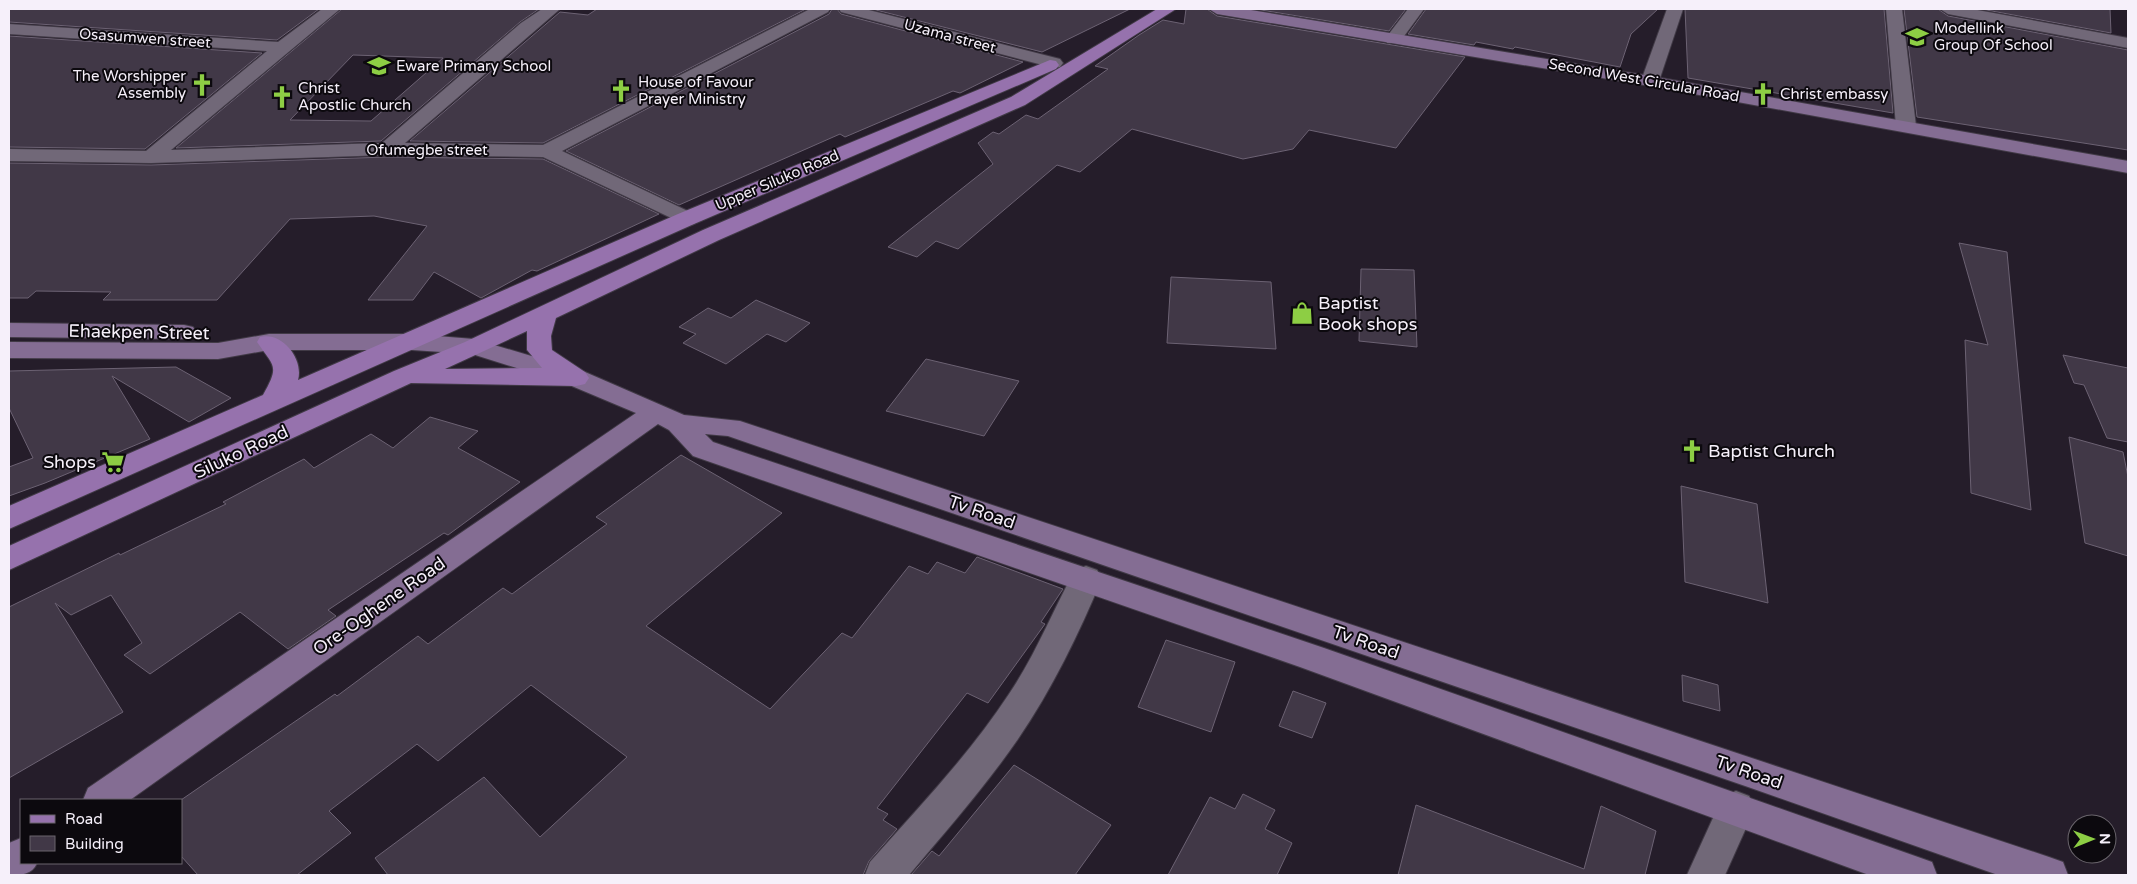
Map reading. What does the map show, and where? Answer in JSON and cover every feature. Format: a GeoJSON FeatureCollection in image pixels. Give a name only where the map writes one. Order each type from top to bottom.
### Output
{"type":"FeatureCollection","features":[{"type":"Feature","properties":{"kind":"main road","name":"Upper Siluko Road"},"geometry":{"type":"LineString","coordinates":[[412,342],[686,219],[1054,64],[1137,9]]}},
{"type":"Feature","properties":{"kind":"main road","name":"Upper Siluko Road"},"geometry":{"type":"LineString","coordinates":[[474,347],[729,227],[1018,101],[1168,9]]}},
{"type":"Feature","properties":{"kind":"main road"},"geometry":{"type":"LineString","coordinates":[[545,312],[538,343],[541,351],[545,357],[576,378]]}},
{"type":"Feature","properties":{"kind":"main road"},"geometry":{"type":"LineString","coordinates":[[269,342],[286,362],[286,378],[272,403]]}},
{"type":"Feature","properties":{"kind":"main road","name":"Siluko Road"},"geometry":{"type":"LineString","coordinates":[[9,518],[412,342]]}},
{"type":"Feature","properties":{"kind":"main road","name":"Siluko Road"},"geometry":{"type":"LineString","coordinates":[[9,559],[403,377],[474,347]]}},
{"type":"Feature","properties":{"kind":"main road"},"geometry":{"type":"LineString","coordinates":[[403,377],[538,376],[576,378]]}},
{"type":"Feature","properties":{"kind":"street"},"geometry":{"type":"LineString","coordinates":[[151,157],[282,47],[332,9]]}},
{"type":"Feature","properties":{"kind":"street"},"geometry":{"type":"LineString","coordinates":[[387,149],[527,27],[552,9]]}},
{"type":"Feature","properties":{"kind":"street"},"geometry":{"type":"LineString","coordinates":[[547,151],[822,9]]}},
{"type":"Feature","properties":{"kind":"street","name":"Uzama street"},"geometry":{"type":"LineString","coordinates":[[847,9],[1054,64]]}},
{"type":"Feature","properties":{"kind":"street","name":"Second West Circular Road"},"geometry":{"type":"LineString","coordinates":[[1217,9],[1650,81],[2128,167]]}},
{"type":"Feature","properties":{"kind":"street"},"geometry":{"type":"LineString","coordinates":[[1393,39],[1416,9]]}},
{"type":"Feature","properties":{"kind":"street"},"geometry":{"type":"LineString","coordinates":[[1650,81],[1675,9]]}},
{"type":"Feature","properties":{"kind":"street"},"geometry":{"type":"LineString","coordinates":[[1894,9],[1906,126]]}},
{"type":"Feature","properties":{"kind":"street"},"geometry":{"type":"LineString","coordinates":[[1948,9],[2128,43]]}},
{"type":"Feature","properties":{"kind":"street","name":"Osasumwen street"},"geometry":{"type":"LineString","coordinates":[[9,29],[282,47]]}},
{"type":"Feature","properties":{"kind":"street","name":"Ofumegbe street"},"geometry":{"type":"LineString","coordinates":[[9,155],[151,157],[387,149],[547,151],[686,219]]}},
{"type":"Feature","properties":{"kind":"street","name":"Ehaekpen Street"},"geometry":{"type":"LineString","coordinates":[[9,330],[229,333],[269,342]]}},
{"type":"Feature","properties":{"kind":"street","name":"Ehaekpen Street"},"geometry":{"type":"LineString","coordinates":[[9,350],[218,351],[269,342],[412,342],[474,347]]}},
{"type":"Feature","properties":{"kind":"street","name":"Tv Road"},"geometry":{"type":"LineString","coordinates":[[474,347],[576,378],[668,418],[730,427],[1751,772],[2049,875]]}},
{"type":"Feature","properties":{"kind":"street","name":"Tv Road"},"geometry":{"type":"LineString","coordinates":[[668,418],[703,449],[1086,578],[1736,808],[1918,875]]}},
{"type":"Feature","properties":{"kind":"street","name":"Ore-Oghene Road"},"geometry":{"type":"LineString","coordinates":[[102,799],[668,418]]}},
{"type":"Feature","properties":{"kind":"street"},"geometry":{"type":"LineString","coordinates":[[884,875],[996,741],[1038,678],[1070,616],[1086,578]]}},
{"type":"Feature","properties":{"kind":"street"},"geometry":{"type":"LineString","coordinates":[[1706,875],[1736,808]]}},
{"type":"Feature","properties":{"kind":"street"},"geometry":{"type":"LineString","coordinates":[[9,863],[20,857]]}},
{"type":"Feature","properties":{"kind":"building"},"geometry":{"type":"Polygon","coordinates":[[[9,9],[319,9],[277,40],[9,22],[9,9]]]}},
{"type":"Feature","properties":{"kind":"building"},"geometry":{"type":"Polygon","coordinates":[[[342,9],[539,9],[520,22],[381,141],[176,148],[342,9]],[[353,55],[290,120],[371,121],[443,58],[353,55]]]}},
{"type":"Feature","properties":{"kind":"building"},"geometry":{"type":"Polygon","coordinates":[[[597,9],[806,9],[543,143],[410,141],[560,12],[588,15],[597,9]]]}},
{"type":"Feature","properties":{"kind":"building"},"geometry":{"type":"Polygon","coordinates":[[[832,9],[837,9],[841,14],[1023,62],[960,93],[953,91],[845,137],[840,134],[679,205],[566,151],[829,14],[832,9]]]}},
{"type":"Feature","properties":{"kind":"building"},"geometry":{"type":"Polygon","coordinates":[[[872,9],[1130,9],[1042,52],[872,9]]]}},
{"type":"Feature","properties":{"kind":"building"},"geometry":{"type":"Polygon","coordinates":[[[1186,9],[1207,9],[1217,16],[1465,57],[1396,148],[1309,130],[1293,149],[1243,159],[1132,129],[1080,172],[1057,165],[958,249],[936,241],[917,257],[888,247],[993,164],[978,143],[993,132],[999,134],[1026,115],[1038,119],[1108,69],[1095,66],[1139,35],[1163,20],[1184,24],[1186,9]]]}},
{"type":"Feature","properties":{"kind":"building"},"geometry":{"type":"Polygon","coordinates":[[[1255,9],[1406,9],[1389,31],[1255,9]]]}},
{"type":"Feature","properties":{"kind":"building"},"geometry":{"type":"Polygon","coordinates":[[[1426,9],[1658,9],[1631,34],[1620,67],[1515,47],[1513,49],[1476,42],[1474,45],[1408,34],[1426,9]]]}},
{"type":"Feature","properties":{"kind":"building"},"geometry":{"type":"Polygon","coordinates":[[[1685,9],[1884,9],[1893,113],[1688,78],[1685,9]]]}},
{"type":"Feature","properties":{"kind":"building"},"geometry":{"type":"Polygon","coordinates":[[[1904,9],[1938,9],[1948,16],[2128,50],[2128,150],[1917,117],[1904,9]]]}},
{"type":"Feature","properties":{"kind":"building"},"geometry":{"type":"Polygon","coordinates":[[[1981,9],[2110,9],[2111,33],[1981,9]]]}},
{"type":"Feature","properties":{"kind":"building"},"geometry":{"type":"Polygon","coordinates":[[[9,36],[262,53],[145,149],[9,147],[9,36]]]}},
{"type":"Feature","properties":{"kind":"building"},"geometry":{"type":"Polygon","coordinates":[[[387,157],[543,159],[659,214],[537,271],[532,270],[481,298],[434,272],[413,300],[368,300],[427,226],[374,216],[290,219],[217,300],[103,300],[111,292],[36,291],[28,298],[9,298],[9,163],[151,165],[387,157]]]}},
{"type":"Feature","properties":{"kind":"building"},"geometry":{"type":"Polygon","coordinates":[[[1959,243],[2007,252],[2031,510],[1971,493],[1965,340],[1988,345],[1959,243]]]}},
{"type":"Feature","properties":{"kind":"building"},"geometry":{"type":"Polygon","coordinates":[[[1361,269],[1414,270],[1417,347],[1359,341],[1361,269]]]}},
{"type":"Feature","properties":{"kind":"building"},"geometry":{"type":"Polygon","coordinates":[[[1171,277],[1271,282],[1276,349],[1167,343],[1171,277]]]}},
{"type":"Feature","properties":{"kind":"building"},"geometry":{"type":"Polygon","coordinates":[[[756,300],[810,323],[786,342],[767,334],[726,364],[683,343],[696,334],[679,327],[708,308],[731,318],[756,300]]]}},
{"type":"Feature","properties":{"kind":"building"},"geometry":{"type":"Polygon","coordinates":[[[2063,355],[2128,368],[2128,442],[2107,438],[2084,385],[2074,383],[2063,355]]]}},
{"type":"Feature","properties":{"kind":"building"},"geometry":{"type":"Polygon","coordinates":[[[926,359],[1019,381],[984,436],[886,411],[926,359]]]}},
{"type":"Feature","properties":{"kind":"building"},"geometry":{"type":"Polygon","coordinates":[[[176,367],[231,398],[189,422],[112,376],[150,439],[9,496],[9,467],[33,458],[9,408],[9,371],[176,367]]]}},
{"type":"Feature","properties":{"kind":"building"},"geometry":{"type":"Polygon","coordinates":[[[430,417],[478,431],[458,448],[520,482],[448,535],[444,533],[328,610],[336,616],[288,649],[240,612],[150,674],[124,655],[142,643],[111,595],[71,615],[55,603],[123,712],[9,778],[9,607],[119,553],[120,555],[226,504],[223,502],[304,459],[314,468],[371,434],[393,448],[430,417]]]}},
{"type":"Feature","properties":{"kind":"building"},"geometry":{"type":"Polygon","coordinates":[[[2069,437],[2123,452],[2128,477],[2128,556],[2085,543],[2069,437]]]}},
{"type":"Feature","properties":{"kind":"building"},"geometry":{"type":"Polygon","coordinates":[[[681,455],[782,513],[646,626],[770,709],[842,633],[852,638],[909,566],[928,574],[937,562],[965,573],[977,557],[1063,589],[1041,622],[1045,624],[988,703],[967,693],[877,808],[888,814],[883,820],[897,829],[869,861],[863,875],[388,875],[375,858],[484,777],[540,837],[627,757],[531,685],[438,761],[417,744],[329,811],[351,833],[297,875],[198,875],[182,857],[182,799],[335,694],[337,696],[418,636],[428,644],[503,588],[512,594],[607,524],[596,517],[681,455]]]}},
{"type":"Feature","properties":{"kind":"building"},"geometry":{"type":"Polygon","coordinates":[[[1681,486],[1757,504],[1768,603],[1685,582],[1681,486]]]}},
{"type":"Feature","properties":{"kind":"building"},"geometry":{"type":"Polygon","coordinates":[[[1166,640],[1235,662],[1211,732],[1138,707],[1166,640]]]}},
{"type":"Feature","properties":{"kind":"building"},"geometry":{"type":"Polygon","coordinates":[[[1682,675],[1718,685],[1720,711],[1683,701],[1682,675]]]}},
{"type":"Feature","properties":{"kind":"building"},"geometry":{"type":"Polygon","coordinates":[[[1293,691],[1326,703],[1312,738],[1279,726],[1293,691]]]}},
{"type":"Feature","properties":{"kind":"building"},"geometry":{"type":"Polygon","coordinates":[[[1014,765],[1111,825],[1075,875],[911,875],[932,851],[939,856],[1014,765]]]}},
{"type":"Feature","properties":{"kind":"building"},"geometry":{"type":"Polygon","coordinates":[[[1243,794],[1275,810],[1265,829],[1292,843],[1277,875],[1168,875],[1210,797],[1235,809],[1243,794]]]}},
{"type":"Feature","properties":{"kind":"building"},"geometry":{"type":"Polygon","coordinates":[[[1416,805],[1584,869],[1601,806],[1656,831],[1645,875],[1398,875],[1416,805]]]}},
{"type":"Feature","properties":{"kind":"place","name":"Modellink Group Of School"},"geometry":{"type":"Point","coordinates":[1917,37]}},
{"type":"Feature","properties":{"kind":"place","name":"Eware Primary School"},"geometry":{"type":"Point","coordinates":[379,66]}},
{"type":"Feature","properties":{"kind":"place","name":"The Worshipper Assembly"},"geometry":{"type":"Point","coordinates":[202,85]}},
{"type":"Feature","properties":{"kind":"place","name":"House of Favour Prayer Ministry"},"geometry":{"type":"Point","coordinates":[621,91]}},
{"type":"Feature","properties":{"kind":"place","name":"Christ embassy"},"geometry":{"type":"Point","coordinates":[1763,94]}},
{"type":"Feature","properties":{"kind":"place","name":"Christ Apostlic Church"},"geometry":{"type":"Point","coordinates":[282,97]}},
{"type":"Feature","properties":{"kind":"place","name":"Baptist Book shops"},"geometry":{"type":"Point","coordinates":[1302,313]}},
{"type":"Feature","properties":{"kind":"place","name":"Baptist Church"},"geometry":{"type":"Point","coordinates":[1692,451]}},
{"type":"Feature","properties":{"kind":"place","name":"Shops"},"geometry":{"type":"Point","coordinates":[113,462]}}]}
